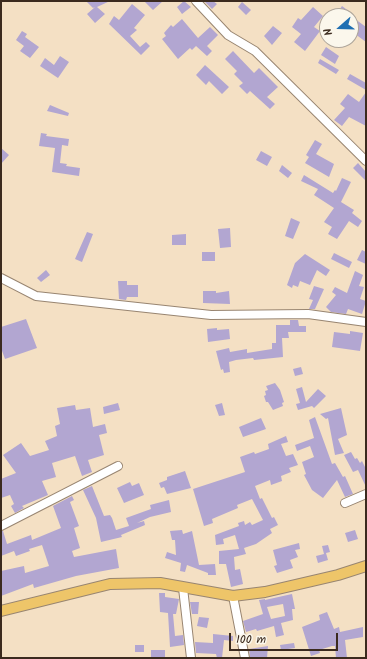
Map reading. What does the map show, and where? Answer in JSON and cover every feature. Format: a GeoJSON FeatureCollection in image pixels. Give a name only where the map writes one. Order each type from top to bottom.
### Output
{"type":"FeatureCollection","features":[{"type":"Feature","properties":{"kind":"main road"},"geometry":{"type":"LineString","coordinates":[[1,611],[110,584],[160,583],[233,596],[265,592],[338,575],[366,566]]}},
{"type":"Feature","properties":{"kind":"street"},"geometry":{"type":"LineString","coordinates":[[196,1],[228,35],[255,51],[366,161]]}},
{"type":"Feature","properties":{"kind":"street"},"geometry":{"type":"LineString","coordinates":[[1,278],[36,296],[211,315],[308,314],[366,322]]}},
{"type":"Feature","properties":{"kind":"street"},"geometry":{"type":"LineString","coordinates":[[1,526],[118,466]]}},
{"type":"Feature","properties":{"kind":"street"},"geometry":{"type":"LineString","coordinates":[[346,503],[366,494]]}},
{"type":"Feature","properties":{"kind":"street"},"geometry":{"type":"LineString","coordinates":[[183,588],[191,658]]}},
{"type":"Feature","properties":{"kind":"street"},"geometry":{"type":"LineString","coordinates":[[233,596],[245,658]]}},
{"type":"Feature","properties":{"kind":"building"},"geometry":{"type":"Polygon","coordinates":[[[86,1],[110,1],[97,7],[105,14],[95,23],[87,14],[95,7],[93,8],[86,1]]]}},
{"type":"Feature","properties":{"kind":"building"},"geometry":{"type":"Polygon","coordinates":[[[144,1],[163,1],[153,10],[144,1]]]}},
{"type":"Feature","properties":{"kind":"building"},"geometry":{"type":"Polygon","coordinates":[[[184,1],[191,7],[182,14],[177,7],[184,1]]]}},
{"type":"Feature","properties":{"kind":"building"},"geometry":{"type":"Polygon","coordinates":[[[204,1],[213,1],[217,4],[212,9],[204,1]]]}},
{"type":"Feature","properties":{"kind":"building"},"geometry":{"type":"Polygon","coordinates":[[[242,2],[251,10],[246,15],[238,7],[242,2]]]}},
{"type":"Feature","properties":{"kind":"building"},"geometry":{"type":"Polygon","coordinates":[[[132,4],[145,15],[134,28],[137,30],[130,36],[140,47],[146,42],[150,46],[141,55],[109,24],[114,16],[119,20],[132,4]]]}},
{"type":"Feature","properties":{"kind":"building"},"geometry":{"type":"Polygon","coordinates":[[[313,7],[319,12],[319,21],[314,27],[319,30],[319,32],[305,51],[294,42],[301,34],[292,27],[298,18],[301,20],[313,7]]]}},
{"type":"Feature","properties":{"kind":"building"},"geometry":{"type":"Polygon","coordinates":[[[182,19],[198,38],[210,27],[218,35],[207,46],[212,51],[207,56],[196,46],[192,50],[190,48],[178,59],[162,39],[166,36],[164,33],[171,25],[173,27],[182,19]]]}},
{"type":"Feature","properties":{"kind":"building"},"geometry":{"type":"Polygon","coordinates":[[[359,22],[366,27],[366,42],[359,37],[359,22]]]}},
{"type":"Feature","properties":{"kind":"building"},"geometry":{"type":"Polygon","coordinates":[[[273,26],[282,33],[272,45],[264,36],[273,26]]]}},
{"type":"Feature","properties":{"kind":"building"},"geometry":{"type":"Polygon","coordinates":[[[22,31],[27,34],[25,37],[39,47],[30,58],[20,51],[24,46],[16,40],[22,31]]]}},
{"type":"Feature","properties":{"kind":"building"},"geometry":{"type":"Polygon","coordinates":[[[325,48],[327,48],[339,56],[335,64],[321,55],[325,48]]]}},
{"type":"Feature","properties":{"kind":"building"},"geometry":{"type":"Polygon","coordinates":[[[233,51],[254,73],[259,68],[278,87],[267,97],[275,104],[270,109],[250,91],[247,94],[239,86],[243,83],[234,74],[237,71],[225,59],[233,51]]]}},
{"type":"Feature","properties":{"kind":"building"},"geometry":{"type":"Polygon","coordinates":[[[60,56],[69,62],[58,78],[40,66],[45,58],[54,65],[60,56]]]}},
{"type":"Feature","properties":{"kind":"building"},"geometry":{"type":"Polygon","coordinates":[[[320,59],[339,70],[336,74],[318,63],[320,59]]]}},
{"type":"Feature","properties":{"kind":"building"},"geometry":{"type":"Polygon","coordinates":[[[205,65],[229,87],[222,94],[209,81],[206,85],[196,75],[205,65]]]}},
{"type":"Feature","properties":{"kind":"building"},"geometry":{"type":"Polygon","coordinates":[[[350,74],[366,83],[366,90],[347,79],[350,74]]]}},
{"type":"Feature","properties":{"kind":"building"},"geometry":{"type":"Polygon","coordinates":[[[366,92],[366,126],[349,117],[342,126],[334,120],[345,108],[340,104],[348,94],[359,102],[366,92]]]}},
{"type":"Feature","properties":{"kind":"building"},"geometry":{"type":"Polygon","coordinates":[[[50,105],[69,113],[68,116],[47,111],[50,105]]]}},
{"type":"Feature","properties":{"kind":"building"},"geometry":{"type":"Polygon","coordinates":[[[41,133],[47,134],[46,136],[69,139],[68,146],[62,145],[60,163],[67,164],[66,166],[80,168],[79,176],[52,172],[55,148],[39,146],[41,133]]]}},
{"type":"Feature","properties":{"kind":"building"},"geometry":{"type":"Polygon","coordinates":[[[315,140],[322,144],[316,154],[334,164],[329,177],[305,163],[309,157],[306,155],[315,140]]]}},
{"type":"Feature","properties":{"kind":"building"},"geometry":{"type":"Polygon","coordinates":[[[1,148],[9,155],[1,164],[1,148]]]}},
{"type":"Feature","properties":{"kind":"building"},"geometry":{"type":"Polygon","coordinates":[[[261,151],[272,157],[267,166],[256,160],[261,151]]]}},
{"type":"Feature","properties":{"kind":"building"},"geometry":{"type":"Polygon","coordinates":[[[358,163],[366,172],[366,181],[353,168],[358,163]]]}},
{"type":"Feature","properties":{"kind":"building"},"geometry":{"type":"Polygon","coordinates":[[[282,165],[292,173],[288,178],[279,171],[282,165]]]}},
{"type":"Feature","properties":{"kind":"building"},"geometry":{"type":"Polygon","coordinates":[[[304,175],[333,193],[335,190],[336,191],[342,178],[351,182],[341,202],[354,210],[352,213],[362,221],[358,227],[349,221],[337,239],[328,234],[332,227],[324,222],[334,208],[314,195],[318,189],[301,181],[304,175]]]}},
{"type":"Feature","properties":{"kind":"building"},"geometry":{"type":"Polygon","coordinates":[[[291,218],[300,222],[293,239],[285,236],[291,218]]]}},
{"type":"Feature","properties":{"kind":"building"},"geometry":{"type":"Polygon","coordinates":[[[230,228],[231,247],[220,248],[218,229],[230,228]]]}},
{"type":"Feature","properties":{"kind":"building"},"geometry":{"type":"Polygon","coordinates":[[[87,232],[93,234],[82,262],[75,259],[87,232]]]}},
{"type":"Feature","properties":{"kind":"building"},"geometry":{"type":"Polygon","coordinates":[[[186,234],[186,245],[172,245],[172,235],[186,234]]]}},
{"type":"Feature","properties":{"kind":"building"},"geometry":{"type":"Polygon","coordinates":[[[362,250],[366,252],[366,264],[357,260],[362,250]]]}},
{"type":"Feature","properties":{"kind":"building"},"geometry":{"type":"Polygon","coordinates":[[[202,252],[215,252],[215,261],[202,261],[202,252]]]}},
{"type":"Feature","properties":{"kind":"building"},"geometry":{"type":"Polygon","coordinates":[[[334,253],[352,262],[349,268],[331,259],[334,253]]]}},
{"type":"Feature","properties":{"kind":"building"},"geometry":{"type":"Polygon","coordinates":[[[305,254],[330,270],[326,276],[317,270],[310,285],[300,281],[298,287],[293,285],[292,288],[287,285],[295,263],[305,254]]]}},
{"type":"Feature","properties":{"kind":"building"},"geometry":{"type":"Polygon","coordinates":[[[46,270],[50,275],[41,282],[37,278],[46,270]]]}},
{"type":"Feature","properties":{"kind":"building"},"geometry":{"type":"Polygon","coordinates":[[[355,271],[363,275],[359,286],[364,287],[360,299],[366,301],[362,314],[348,309],[346,314],[331,312],[326,307],[336,295],[332,292],[335,287],[347,293],[355,271]]]}},
{"type":"Feature","properties":{"kind":"building"},"geometry":{"type":"Polygon","coordinates":[[[118,281],[127,281],[127,285],[138,285],[138,297],[127,297],[126,300],[119,299],[118,281]]]}},
{"type":"Feature","properties":{"kind":"building"},"geometry":{"type":"Polygon","coordinates":[[[314,286],[324,289],[315,309],[309,309],[313,300],[309,299],[314,286]]]}},
{"type":"Feature","properties":{"kind":"building"},"geometry":{"type":"Polygon","coordinates":[[[203,291],[216,291],[216,293],[229,291],[230,304],[203,303],[203,291]]]}},
{"type":"Feature","properties":{"kind":"building"},"geometry":{"type":"Polygon","coordinates":[[[26,319],[37,348],[5,359],[1,348],[1,327],[26,319]]]}},
{"type":"Feature","properties":{"kind":"building"},"geometry":{"type":"Polygon","coordinates":[[[290,320],[298,320],[299,326],[306,326],[306,332],[288,332],[289,338],[282,338],[283,357],[236,360],[229,362],[230,372],[224,373],[223,369],[221,370],[216,351],[229,348],[230,352],[247,349],[247,353],[272,349],[272,343],[276,343],[276,325],[290,325],[290,320]]]}},
{"type":"Feature","properties":{"kind":"building"},"geometry":{"type":"Polygon","coordinates":[[[217,328],[217,330],[229,329],[230,339],[208,342],[207,329],[217,328]]]}},
{"type":"Feature","properties":{"kind":"building"},"geometry":{"type":"Polygon","coordinates":[[[350,331],[363,333],[360,351],[332,347],[334,332],[350,334],[350,331]]]}},
{"type":"Feature","properties":{"kind":"building"},"geometry":{"type":"Polygon","coordinates":[[[301,367],[303,374],[295,376],[293,369],[301,367]]]}},
{"type":"Feature","properties":{"kind":"building"},"geometry":{"type":"Polygon","coordinates":[[[275,383],[280,390],[284,402],[282,403],[283,406],[273,410],[268,402],[266,402],[264,396],[266,395],[265,391],[268,390],[266,386],[275,383]]]}},
{"type":"Feature","properties":{"kind":"building"},"geometry":{"type":"Polygon","coordinates":[[[302,387],[306,402],[318,389],[326,396],[314,408],[312,406],[298,410],[296,404],[300,403],[296,389],[302,387]]]}},
{"type":"Feature","properties":{"kind":"building"},"geometry":{"type":"Polygon","coordinates":[[[118,403],[120,410],[104,414],[103,407],[118,403]]]}},
{"type":"Feature","properties":{"kind":"building"},"geometry":{"type":"Polygon","coordinates":[[[222,403],[225,415],[219,416],[215,405],[222,403]]]}},
{"type":"Feature","properties":{"kind":"building"},"geometry":{"type":"Polygon","coordinates":[[[75,405],[76,410],[90,408],[93,427],[105,424],[107,433],[99,435],[104,455],[88,460],[92,472],[82,476],[75,456],[52,463],[56,477],[42,481],[48,495],[22,506],[24,508],[15,513],[11,506],[14,504],[10,495],[1,498],[1,479],[16,473],[3,455],[21,443],[30,456],[49,450],[45,441],[57,436],[55,426],[60,424],[57,408],[75,405]]]}},
{"type":"Feature","properties":{"kind":"building"},"geometry":{"type":"Polygon","coordinates":[[[341,408],[347,435],[338,439],[344,453],[335,455],[328,418],[326,419],[320,414],[341,408]]]}},
{"type":"Feature","properties":{"kind":"building"},"geometry":{"type":"Polygon","coordinates":[[[315,417],[332,464],[335,463],[343,477],[345,476],[353,494],[345,497],[337,480],[323,498],[312,490],[304,475],[306,474],[302,462],[314,457],[310,446],[297,451],[295,445],[314,438],[309,420],[315,417]]]}},
{"type":"Feature","properties":{"kind":"building"},"geometry":{"type":"Polygon","coordinates":[[[261,418],[266,429],[243,437],[239,427],[261,418]]]}},
{"type":"Feature","properties":{"kind":"building"},"geometry":{"type":"Polygon","coordinates":[[[286,436],[288,442],[281,444],[286,456],[293,454],[298,465],[289,468],[291,472],[281,476],[282,481],[271,485],[270,480],[255,486],[260,499],[262,498],[272,518],[274,517],[278,525],[270,529],[272,533],[256,544],[244,548],[246,554],[234,557],[235,570],[240,569],[243,584],[231,587],[226,564],[219,564],[219,551],[239,549],[235,535],[223,539],[224,544],[216,545],[215,535],[239,526],[238,523],[244,521],[245,525],[250,522],[252,525],[263,520],[252,499],[237,505],[238,508],[212,519],[213,523],[204,526],[193,489],[245,472],[240,457],[269,449],[268,444],[286,436]]]}},
{"type":"Feature","properties":{"kind":"building"},"geometry":{"type":"Polygon","coordinates":[[[351,452],[355,459],[357,458],[360,463],[362,461],[366,469],[366,487],[358,470],[353,472],[344,455],[351,452]]]}},
{"type":"Feature","properties":{"kind":"building"},"geometry":{"type":"Polygon","coordinates":[[[185,471],[191,488],[167,494],[164,487],[161,488],[159,483],[167,480],[167,477],[185,471]]]}},
{"type":"Feature","properties":{"kind":"building"},"geometry":{"type":"Polygon","coordinates":[[[130,482],[132,486],[139,483],[144,495],[124,503],[117,488],[130,482]]]}},
{"type":"Feature","properties":{"kind":"building"},"geometry":{"type":"Polygon","coordinates":[[[92,486],[104,516],[110,515],[116,530],[129,526],[126,518],[151,509],[150,505],[169,500],[171,512],[150,517],[137,523],[144,521],[145,525],[121,535],[122,537],[101,542],[96,518],[83,490],[92,486]]]}},
{"type":"Feature","properties":{"kind":"building"},"geometry":{"type":"Polygon","coordinates":[[[72,496],[74,500],[70,502],[79,526],[74,528],[80,548],[72,551],[74,557],[116,549],[119,568],[76,576],[34,588],[33,584],[1,596],[1,571],[24,566],[25,573],[49,566],[42,545],[29,549],[30,551],[16,556],[14,551],[1,556],[1,531],[3,531],[7,544],[31,535],[32,540],[61,528],[53,506],[72,496]]]}},
{"type":"Feature","properties":{"kind":"building"},"geometry":{"type":"Polygon","coordinates":[[[182,530],[183,534],[192,531],[199,565],[215,564],[216,575],[208,575],[208,573],[187,565],[185,572],[180,571],[181,563],[165,558],[167,552],[176,555],[175,540],[172,540],[170,531],[182,530]]]}},
{"type":"Feature","properties":{"kind":"building"},"geometry":{"type":"Polygon","coordinates":[[[355,530],[358,539],[348,542],[345,533],[355,530]]]}},
{"type":"Feature","properties":{"kind":"building"},"geometry":{"type":"Polygon","coordinates":[[[299,543],[300,549],[295,550],[298,557],[290,560],[293,568],[277,573],[274,566],[277,565],[273,550],[299,543]]]}},
{"type":"Feature","properties":{"kind":"building"},"geometry":{"type":"Polygon","coordinates":[[[328,545],[330,552],[326,553],[328,560],[318,563],[316,556],[324,554],[322,546],[328,545]]]}},
{"type":"Feature","properties":{"kind":"building"},"geometry":{"type":"Polygon","coordinates":[[[159,593],[165,593],[165,597],[179,599],[176,614],[173,614],[175,636],[183,635],[184,645],[170,647],[168,613],[160,612],[159,593]]]}},
{"type":"Feature","properties":{"kind":"building"},"geometry":{"type":"Polygon","coordinates":[[[292,594],[295,609],[292,609],[293,620],[281,623],[284,635],[276,637],[274,626],[257,631],[256,629],[246,632],[243,621],[263,614],[259,600],[292,594]],[[283,604],[267,607],[271,619],[285,616],[283,604]]]}},
{"type":"Feature","properties":{"kind":"building"},"geometry":{"type":"Polygon","coordinates":[[[190,602],[199,602],[198,614],[192,614],[190,602]]]}},
{"type":"Feature","properties":{"kind":"building"},"geometry":{"type":"Polygon","coordinates":[[[327,612],[334,629],[339,627],[340,632],[363,627],[363,637],[345,640],[347,658],[336,658],[335,646],[319,650],[320,653],[311,656],[302,627],[320,620],[319,615],[327,612]]]}},
{"type":"Feature","properties":{"kind":"building"},"geometry":{"type":"Polygon","coordinates":[[[199,617],[209,618],[207,628],[197,626],[199,617]]]}},
{"type":"Feature","properties":{"kind":"building"},"geometry":{"type":"Polygon","coordinates":[[[213,634],[233,636],[233,641],[224,640],[222,658],[217,658],[216,654],[196,653],[195,642],[213,643],[213,634]]]}},
{"type":"Feature","properties":{"kind":"building"},"geometry":{"type":"Polygon","coordinates":[[[294,643],[295,648],[281,650],[280,645],[294,643]]]}},
{"type":"Feature","properties":{"kind":"building"},"geometry":{"type":"Polygon","coordinates":[[[135,645],[144,645],[144,652],[135,652],[135,645]]]}},
{"type":"Feature","properties":{"kind":"building"},"geometry":{"type":"Polygon","coordinates":[[[268,646],[267,658],[250,658],[249,649],[268,646]]]}},
{"type":"Feature","properties":{"kind":"building"},"geometry":{"type":"Polygon","coordinates":[[[151,650],[165,650],[165,658],[151,658],[151,650]]]}}]}
